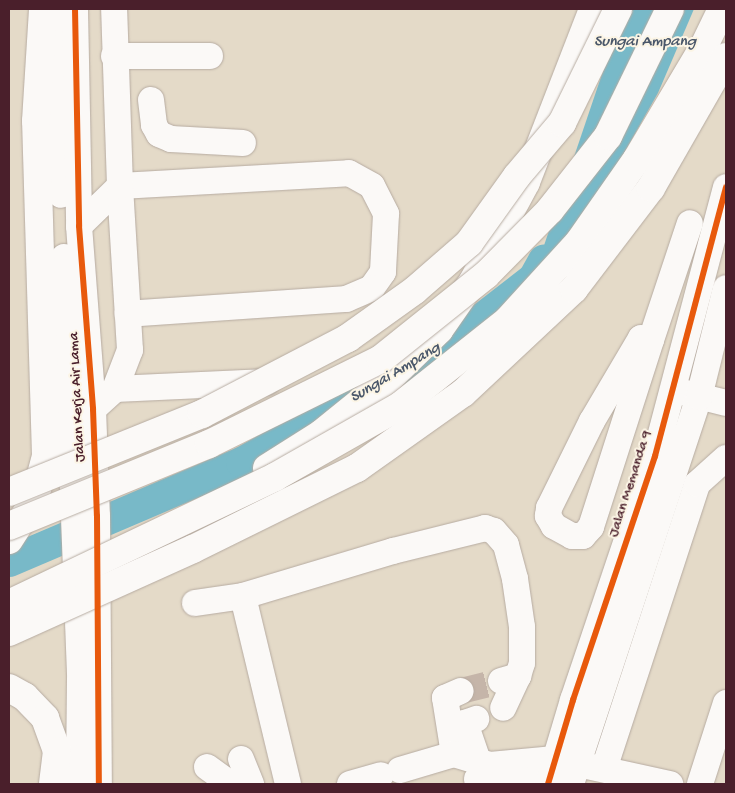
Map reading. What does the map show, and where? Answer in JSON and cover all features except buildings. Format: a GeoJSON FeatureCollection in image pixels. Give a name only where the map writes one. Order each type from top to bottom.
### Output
{"type":"FeatureCollection","features":[{"type":"Feature","properties":{"kind":"highway"},"geometry":{"type":"LineString","coordinates":[[9,540],[34,501],[46,456],[36,121],[43,9]]}},
{"type":"Feature","properties":{"kind":"highway"},"geometry":{"type":"LineString","coordinates":[[199,513],[321,434],[389,379],[439,330],[473,281],[526,182],[593,9]]}},
{"type":"Feature","properties":{"kind":"highway"},"geometry":{"type":"LineString","coordinates":[[9,492],[202,414],[348,338],[415,290],[469,243],[517,176],[562,123],[618,9]]}},
{"type":"Feature","properties":{"kind":"highway"},"geometry":{"type":"LineString","coordinates":[[9,526],[209,444],[381,359],[486,275],[550,210],[608,136],[670,9]]}},
{"type":"Feature","properties":{"kind":"highway"},"geometry":{"type":"LineString","coordinates":[[9,604],[275,477],[400,406],[508,320],[579,242],[637,159],[704,46],[722,9]]}},
{"type":"Feature","properties":{"kind":"highway"},"geometry":{"type":"LineString","coordinates":[[9,632],[193,549],[357,468],[464,393],[574,289],[651,188],[726,57]]}},
{"type":"Feature","properties":{"kind":"highway"},"geometry":{"type":"LineString","coordinates":[[9,688],[25,697],[45,718],[72,770],[54,784]]}},
{"type":"Feature","properties":{"kind":"street","name":"Jalan Kerja Air Lama"},"geometry":{"type":"LineString","coordinates":[[53,9],[86,533],[99,784]]}},
{"type":"Feature","properties":{"kind":"street","name":"Jalan Kerja Air Lama"},"geometry":{"type":"LineString","coordinates":[[72,770],[93,409],[79,226],[75,9]]}},
{"type":"Feature","properties":{"kind":"street"},"geometry":{"type":"LineString","coordinates":[[93,409],[116,389],[130,350],[120,186],[114,56],[114,9]]}},
{"type":"Feature","properties":{"kind":"street"},"geometry":{"type":"LineString","coordinates":[[114,56],[210,56]]}},
{"type":"Feature","properties":{"kind":"street"},"geometry":{"type":"LineString","coordinates":[[151,100],[154,125],[159,134],[171,139],[243,143]]}},
{"type":"Feature","properties":{"kind":"street"},"geometry":{"type":"LineString","coordinates":[[79,226],[120,186],[349,174],[372,186],[386,214],[383,272],[372,288],[346,299],[128,314]]}},
{"type":"Feature","properties":{"kind":"street","name":"Jalan Memanda 9"},"geometry":{"type":"LineString","coordinates":[[562,776],[573,700],[655,456],[677,379],[726,188]]}},
{"type":"Feature","properties":{"kind":"street"},"geometry":{"type":"LineString","coordinates":[[651,340],[641,338],[592,421],[549,508],[548,516],[554,526],[572,536],[584,536],[591,527],[690,223]]}},
{"type":"Feature","properties":{"kind":"street"},"geometry":{"type":"LineString","coordinates":[[562,776],[710,382],[726,288]]}},
{"type":"Feature","properties":{"kind":"street"},"geometry":{"type":"LineString","coordinates":[[116,389],[273,382],[353,347]]}},
{"type":"Feature","properties":{"kind":"street"},"geometry":{"type":"LineString","coordinates":[[677,379],[710,382],[726,403]]}},
{"type":"Feature","properties":{"kind":"street"},"geometry":{"type":"LineString","coordinates":[[592,421],[622,434],[641,450],[655,456]]}},
{"type":"Feature","properties":{"kind":"street"},"geometry":{"type":"LineString","coordinates":[[604,769],[697,484],[726,458]]}},
{"type":"Feature","properties":{"kind":"street"},"geometry":{"type":"LineString","coordinates":[[195,602],[243,596],[393,551],[485,528],[494,531],[506,545],[512,566],[522,627],[522,663],[509,679],[503,708]]}},
{"type":"Feature","properties":{"kind":"street"},"geometry":{"type":"LineString","coordinates":[[243,596],[288,784]]}},
{"type":"Feature","properties":{"kind":"street"},"geometry":{"type":"LineString","coordinates":[[454,754],[445,698],[461,691]]}},
{"type":"Feature","properties":{"kind":"street"},"geometry":{"type":"LineString","coordinates":[[492,776],[536,746],[551,731],[573,700]]}},
{"type":"Feature","properties":{"kind":"street"},"geometry":{"type":"LineString","coordinates":[[700,784],[726,703]]}},
{"type":"Feature","properties":{"kind":"street"},"geometry":{"type":"LineString","coordinates":[[476,719],[465,723],[492,776]]}},
{"type":"Feature","properties":{"kind":"street"},"geometry":{"type":"LineString","coordinates":[[454,754],[492,776]]}},
{"type":"Feature","properties":{"kind":"street"},"geometry":{"type":"LineString","coordinates":[[395,776],[454,754]]}},
{"type":"Feature","properties":{"kind":"street"},"geometry":{"type":"LineString","coordinates":[[241,759],[250,784]]}},
{"type":"Feature","properties":{"kind":"street"},"geometry":{"type":"LineString","coordinates":[[207,767],[230,784]]}},
{"type":"Feature","properties":{"kind":"street"},"geometry":{"type":"LineString","coordinates":[[350,784],[454,769],[492,776],[562,776],[604,769],[670,784]]}},
{"type":"Feature","properties":{"kind":"water","name":"Sungai Ampang"},"geometry":{"type":"Polygon","coordinates":[[[624,9],[694,9],[658,93],[592,210],[533,278],[624,9]]]}},
{"type":"Feature","properties":{"kind":"waterway","name":"Sungai Ampang"},"geometry":{"type":"LineString","coordinates":[[405,369],[454,339],[533,278],[543,260]]}},
{"type":"Feature","properties":{"kind":"waterway","name":"Sungai Ampang"},"geometry":{"type":"LineString","coordinates":[[9,561],[241,462],[353,400]]}},
{"type":"Feature","properties":{"kind":"tunnel"},"geometry":{"type":"LineString","coordinates":[[461,691],[501,681]]}},
{"type":"Feature","properties":{"kind":"tunnel"},"geometry":{"type":"LineString","coordinates":[[396,784],[404,782]]}},
{"type":"Feature","properties":{"kind":"cycle path"},"geometry":{"type":"LineString","coordinates":[[75,9],[79,226],[93,409],[97,516],[99,784]]}},
{"type":"Feature","properties":{"kind":"cycle path"},"geometry":{"type":"LineString","coordinates":[[548,784],[573,700],[655,456],[726,187]]}}]}
